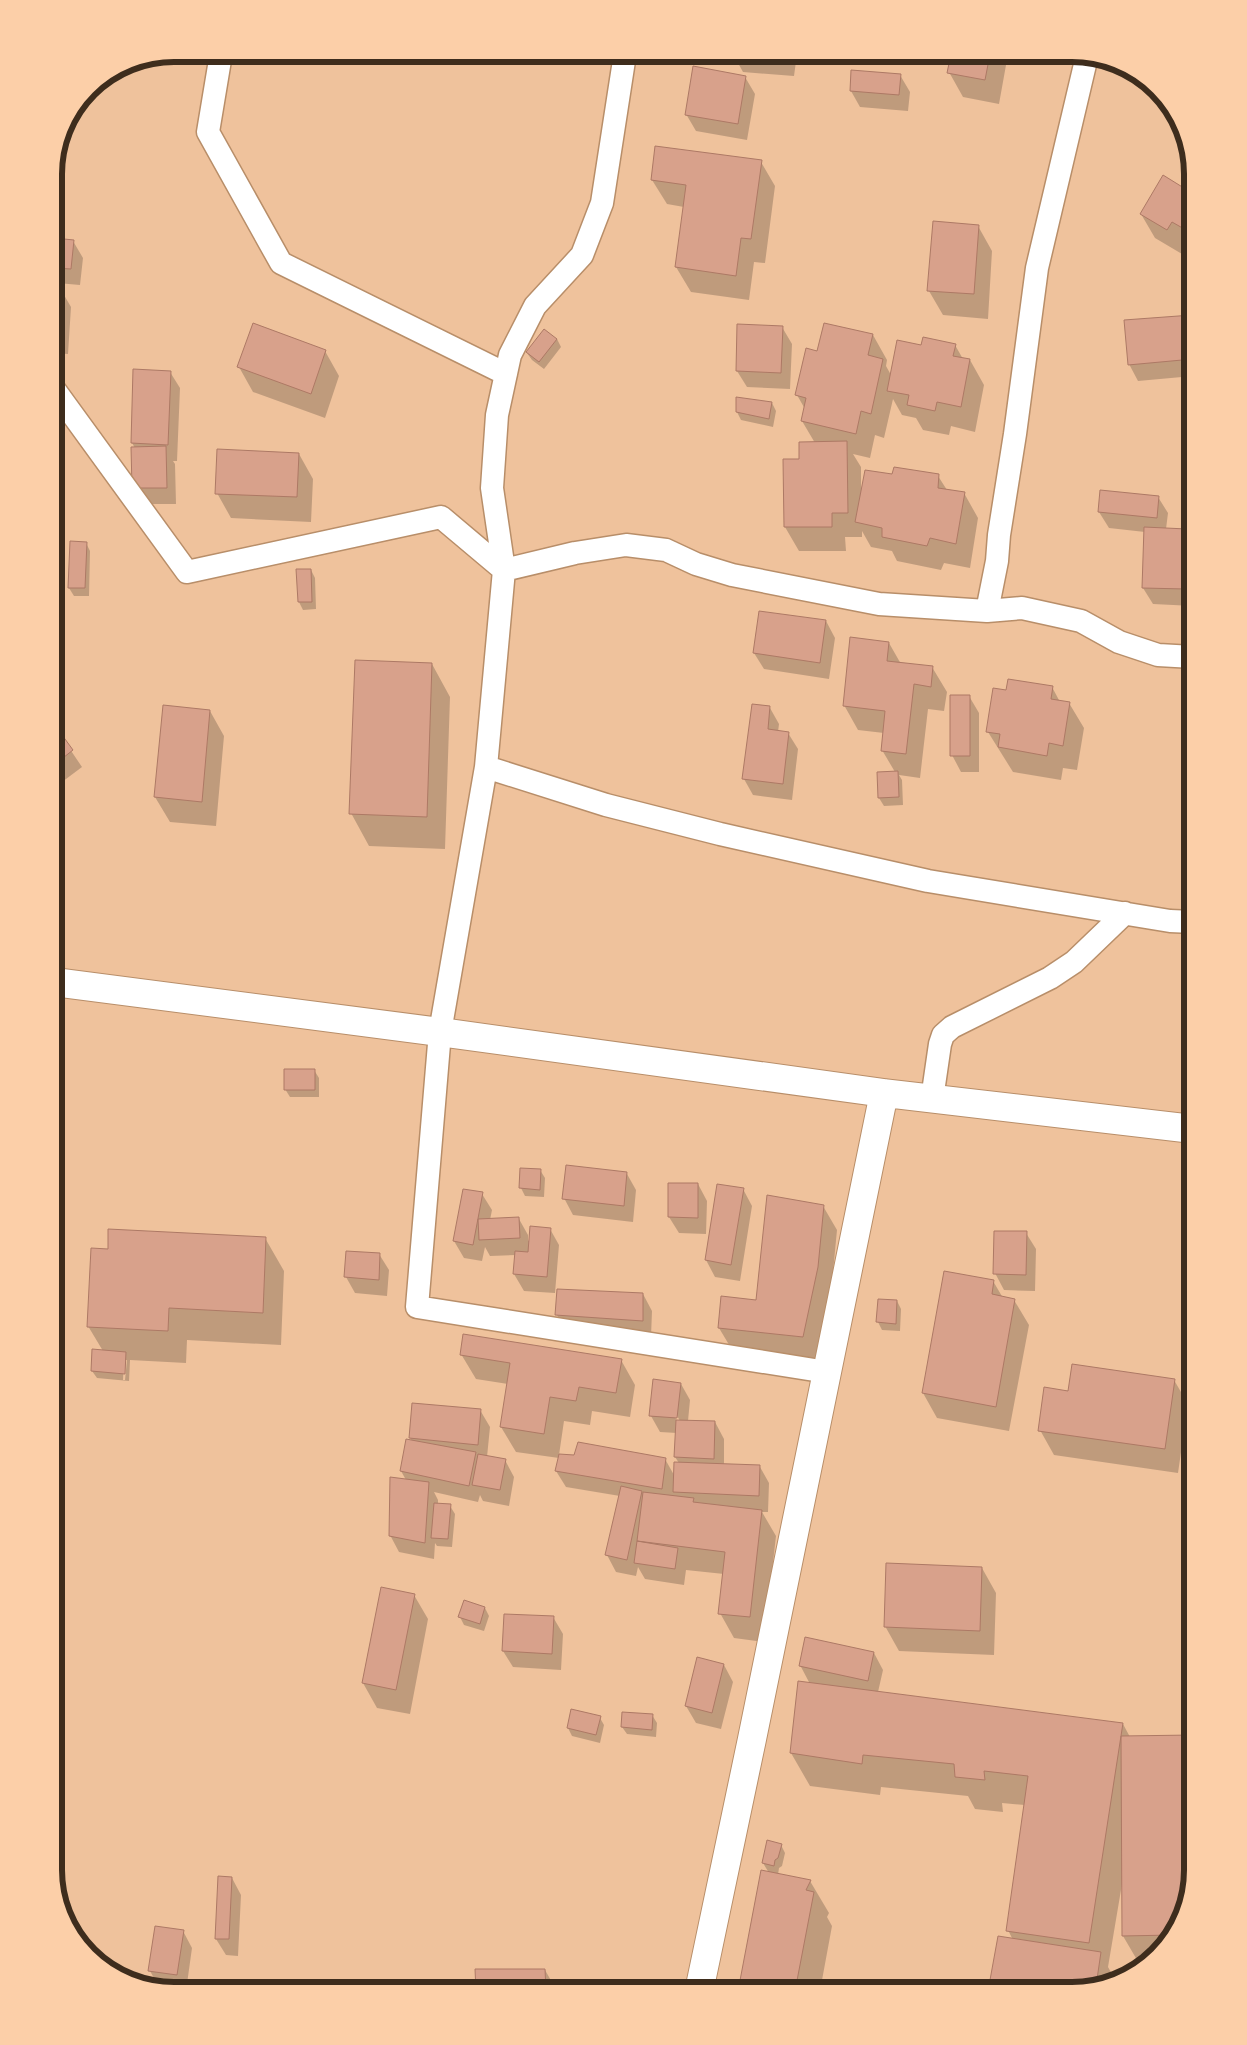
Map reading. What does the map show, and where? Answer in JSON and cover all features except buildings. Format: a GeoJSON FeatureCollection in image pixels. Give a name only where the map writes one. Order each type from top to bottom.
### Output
{"type":"FeatureCollection","features":[{"type":"Feature","properties":{"kind":"street"},"geometry":{"type":"LineString","coordinates":[[221,62],[208,132],[281,263],[506,374]]}},
{"type":"Feature","properties":{"kind":"street"},"geometry":{"type":"LineString","coordinates":[[624,62],[602,203],[582,255],[535,306],[510,356],[497,416],[492,488],[504,570],[486,767],[440,1032],[417,1306],[827,1372]]}},
{"type":"Feature","properties":{"kind":"street"},"geometry":{"type":"LineString","coordinates":[[987,611],[997,561],[999,535],[1038,268],[1085,64]]}},
{"type":"Feature","properties":{"kind":"street"},"geometry":{"type":"LineString","coordinates":[[63,401],[187,572],[441,517],[504,570]]}},
{"type":"Feature","properties":{"kind":"street"},"geometry":{"type":"LineString","coordinates":[[504,570],[575,553],[626,545],[666,550],[696,564],[732,575],[879,604],[987,611],[1022,608],[1081,622],[1119,642],[1158,654],[1184,656]]}},
{"type":"Feature","properties":{"kind":"street"},"geometry":{"type":"LineString","coordinates":[[486,767],[606,805],[739,838],[928,881],[1184,921]]}},
{"type":"Feature","properties":{"kind":"street"},"geometry":{"type":"LineString","coordinates":[[932,1099],[943,1035],[952,1027],[1050,978],[1074,962],[1124,913]]}},
{"type":"Feature","properties":{"kind":"street"},"geometry":{"type":"LineString","coordinates":[[63,983],[440,1032],[884,1093],[1184,1127]]}},
{"type":"Feature","properties":{"kind":"street"},"geometry":{"type":"LineString","coordinates":[[701,1982],[884,1093]]}}]}
